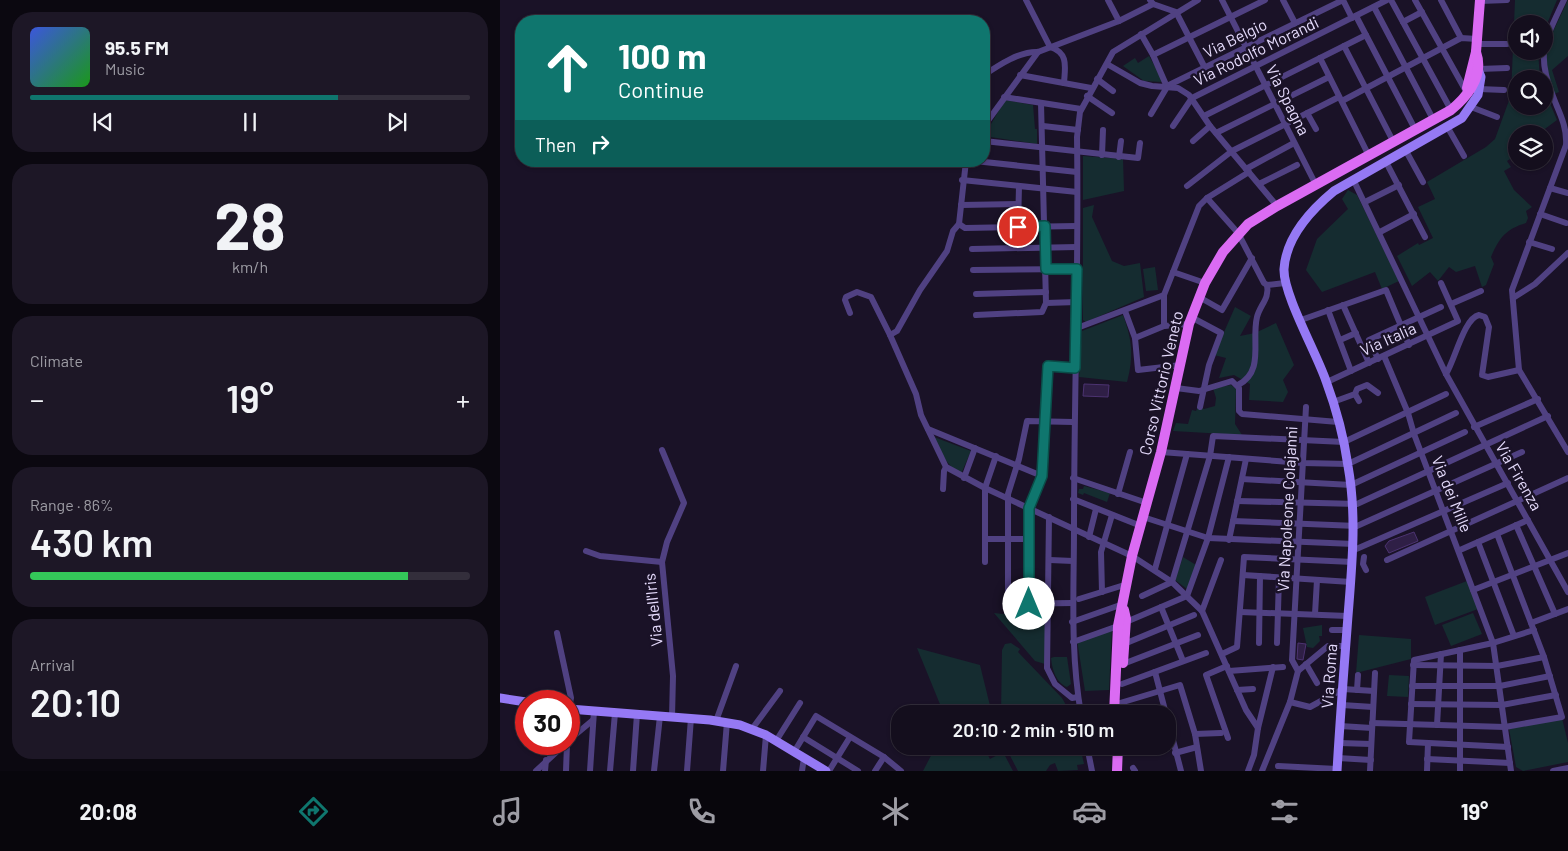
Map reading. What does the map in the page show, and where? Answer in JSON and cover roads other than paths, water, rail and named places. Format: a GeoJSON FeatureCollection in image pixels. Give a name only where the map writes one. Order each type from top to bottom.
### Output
{"type":"FeatureCollection","features":[{"type":"Feature","properties":{"kind":"main road"},"geometry":{"type":"LineString","coordinates":[[1475,68],[1480,62],[1476,45],[1480,0]]}},
{"type":"Feature","properties":{"kind":"main road","name":"Corso Vittorio Veneto"},"geometry":{"type":"LineString","coordinates":[[1115,705],[1126,587],[1132,556],[1176,388],[1190,321],[1205,284],[1238,233],[1248,224],[1277,206],[1471,100],[1475,68]]}},
{"type":"Feature","properties":{"kind":"main road","name":"Corso Vittorio Veneto"},"geometry":{"type":"LineString","coordinates":[[1120,705],[1124,644],[1122,624]]}},
{"type":"Feature","properties":{"kind":"main road"},"geometry":{"type":"LineString","coordinates":[[1113,755],[1113,771]]}},
{"type":"Feature","properties":{"kind":"main road"},"geometry":{"type":"LineString","coordinates":[[1117,771],[1118,755]]}},
{"type":"Feature","properties":{"kind":"street"},"geometry":{"type":"LineString","coordinates":[[1026,0],[1050,47],[1060,52],[1066,60],[1064,83]]}},
{"type":"Feature","properties":{"kind":"street"},"geometry":{"type":"LineString","coordinates":[[1108,0],[1119,21]]}},
{"type":"Feature","properties":{"kind":"street"},"geometry":{"type":"LineString","coordinates":[[1079,705],[1072,642],[1072,603],[1074,529],[1073,422],[1077,328],[1077,153],[1081,109],[1116,50],[1198,0]]}},
{"type":"Feature","properties":{"kind":"street","name":"Via Spagna"},"geometry":{"type":"LineString","coordinates":[[1222,0],[1316,185]]}},
{"type":"Feature","properties":{"kind":"street"},"geometry":{"type":"LineString","coordinates":[[1153,55],[1265,0]]}},
{"type":"Feature","properties":{"kind":"street"},"geometry":{"type":"LineString","coordinates":[[1283,0],[1295,23]]}},
{"type":"Feature","properties":{"kind":"street"},"geometry":{"type":"LineString","coordinates":[[1343,0],[1366,35],[1416,131]]}},
{"type":"Feature","properties":{"kind":"street","name":"Via Belgio"},"geometry":{"type":"LineString","coordinates":[[1167,87],[1343,0]]}},
{"type":"Feature","properties":{"kind":"street","name":"Via Rodolfo Morandi"},"geometry":{"type":"LineString","coordinates":[[1192,98],[1387,0]]}},
{"type":"Feature","properties":{"kind":"street"},"geometry":{"type":"LineString","coordinates":[[1391,0],[1451,110]]}},
{"type":"Feature","properties":{"kind":"street"},"geometry":{"type":"LineString","coordinates":[[1415,0],[1471,100],[1497,117]]}},
{"type":"Feature","properties":{"kind":"street"},"geometry":{"type":"LineString","coordinates":[[1441,0],[1461,38],[1476,45],[1507,44]]}},
{"type":"Feature","properties":{"kind":"street"},"geometry":{"type":"LineString","coordinates":[[1480,0],[1507,0]]}},
{"type":"Feature","properties":{"kind":"street"},"geometry":{"type":"LineString","coordinates":[[1564,0],[1550,30],[1543,56],[1545,76],[1564,123],[1566,138],[1564,153],[1515,277],[1512,290],[1519,370],[1538,398],[1568,451]]}},
{"type":"Feature","properties":{"kind":"street"},"geometry":{"type":"LineString","coordinates":[[990,71],[1030,52],[1038,52],[1119,21],[1152,2],[1176,12],[1205,68]]}},
{"type":"Feature","properties":{"kind":"street"},"geometry":{"type":"LineString","coordinates":[[1374,7],[1434,121]]}},
{"type":"Feature","properties":{"kind":"street"},"geometry":{"type":"LineString","coordinates":[[1403,22],[1422,12]]}},
{"type":"Feature","properties":{"kind":"street"},"geometry":{"type":"LineString","coordinates":[[1140,34],[1153,55],[1167,87]]}},
{"type":"Feature","properties":{"kind":"street"},"geometry":{"type":"LineString","coordinates":[[1204,116],[1366,35]]}},
{"type":"Feature","properties":{"kind":"street"},"geometry":{"type":"LineString","coordinates":[[1187,186],[1232,151],[1307,113],[1365,89],[1461,38]]}},
{"type":"Feature","properties":{"kind":"street"},"geometry":{"type":"LineString","coordinates":[[1344,46],[1394,143]]}},
{"type":"Feature","properties":{"kind":"street"},"geometry":{"type":"LineString","coordinates":[[990,117],[1038,52]]}},
{"type":"Feature","properties":{"kind":"street"},"geometry":{"type":"LineString","coordinates":[[1320,58],[1369,156]]}},
{"type":"Feature","properties":{"kind":"street"},"geometry":{"type":"LineString","coordinates":[[1106,64],[1140,83],[1183,90],[1192,98],[1210,126],[1277,206]]}},
{"type":"Feature","properties":{"kind":"street"},"geometry":{"type":"LineString","coordinates":[[1475,68],[1507,68]]}},
{"type":"Feature","properties":{"kind":"street"},"geometry":{"type":"LineString","coordinates":[[1267,285],[1285,283],[1285,261],[1294,236],[1317,207],[1352,180],[1448,128],[1462,118],[1479,89],[1481,77],[1475,68]]}},
{"type":"Feature","properties":{"kind":"street"},"geometry":{"type":"LineString","coordinates":[[1020,75],[1092,88]]}},
{"type":"Feature","properties":{"kind":"street"},"geometry":{"type":"LineString","coordinates":[[1216,133],[1329,77]]}},
{"type":"Feature","properties":{"kind":"street"},"geometry":{"type":"LineString","coordinates":[[1097,80],[1113,91]]}},
{"type":"Feature","properties":{"kind":"street"},"geometry":{"type":"LineString","coordinates":[[1151,114],[1167,87]]}},
{"type":"Feature","properties":{"kind":"street"},"geometry":{"type":"LineString","coordinates":[[1479,89],[1504,90]]}},
{"type":"Feature","properties":{"kind":"street"},"geometry":{"type":"LineString","coordinates":[[1087,96],[1112,113]]}},
{"type":"Feature","properties":{"kind":"street"},"geometry":{"type":"LineString","coordinates":[[1004,97],[1081,109]]}},
{"type":"Feature","properties":{"kind":"street"},"geometry":{"type":"LineString","coordinates":[[1174,126],[1192,98]]}},
{"type":"Feature","properties":{"kind":"street"},"geometry":{"type":"LineString","coordinates":[[976,315],[1042,312],[1046,303],[1044,149],[1041,103]]}},
{"type":"Feature","properties":{"kind":"street"},"geometry":{"type":"LineString","coordinates":[[1307,113],[1316,130]]}},
{"type":"Feature","properties":{"kind":"street"},"geometry":{"type":"LineString","coordinates":[[1043,126],[1078,130]]}},
{"type":"Feature","properties":{"kind":"street"},"geometry":{"type":"LineString","coordinates":[[1193,141],[1210,126]]}},
{"type":"Feature","properties":{"kind":"street"},"geometry":{"type":"LineString","coordinates":[[1448,128],[1464,156]]}},
{"type":"Feature","properties":{"kind":"street"},"geometry":{"type":"LineString","coordinates":[[1102,155],[1103,130]]}},
{"type":"Feature","properties":{"kind":"street"},"geometry":{"type":"LineString","coordinates":[[1119,157],[1122,141]]}},
{"type":"Feature","properties":{"kind":"street"},"geometry":{"type":"LineString","coordinates":[[990,142],[1077,153],[1138,158],[1140,143]]}},
{"type":"Feature","properties":{"kind":"street"},"geometry":{"type":"LineString","coordinates":[[1164,326],[1164,294],[1200,206],[1207,198],[1248,170],[1294,143]]}},
{"type":"Feature","properties":{"kind":"street"},"geometry":{"type":"LineString","coordinates":[[1406,151],[1423,182]]}},
{"type":"Feature","properties":{"kind":"street"},"geometry":{"type":"LineString","coordinates":[[1386,162],[1425,237]]}},
{"type":"Feature","properties":{"kind":"street"},"geometry":{"type":"LineString","coordinates":[[990,163],[1077,172]]}},
{"type":"Feature","properties":{"kind":"street"},"geometry":{"type":"LineString","coordinates":[[1259,184],[1297,165]]}},
{"type":"Feature","properties":{"kind":"street"},"geometry":{"type":"LineString","coordinates":[[890,335],[897,331],[920,290],[948,251],[953,231],[958,224],[965,167]]}},
{"type":"Feature","properties":{"kind":"street"},"geometry":{"type":"LineString","coordinates":[[962,180],[1077,192]]}},
{"type":"Feature","properties":{"kind":"street"},"geometry":{"type":"LineString","coordinates":[[1352,180],[1380,232],[1429,336],[1458,321],[1441,284]]}},
{"type":"Feature","properties":{"kind":"street"},"geometry":{"type":"LineString","coordinates":[[1365,202],[1399,185]]}},
{"type":"Feature","properties":{"kind":"street"},"geometry":{"type":"LineString","coordinates":[[1018,227],[1019,186]]}},
{"type":"Feature","properties":{"kind":"street"},"geometry":{"type":"LineString","coordinates":[[1550,188],[1568,193]]}},
{"type":"Feature","properties":{"kind":"street"},"geometry":{"type":"LineString","coordinates":[[1207,198],[1238,233],[1263,282],[1267,285],[1269,293],[1256,319],[1254,366],[1248,378],[1238,385]]}},
{"type":"Feature","properties":{"kind":"street"},"geometry":{"type":"LineString","coordinates":[[961,204],[1018,204]]}},
{"type":"Feature","properties":{"kind":"street"},"geometry":{"type":"LineString","coordinates":[[1380,232],[1414,214]]}},
{"type":"Feature","properties":{"kind":"street"},"geometry":{"type":"LineString","coordinates":[[1540,214],[1566,223]]}},
{"type":"Feature","properties":{"kind":"street"},"geometry":{"type":"LineString","coordinates":[[958,224],[965,228],[1077,226]]}},
{"type":"Feature","properties":{"kind":"street"},"geometry":{"type":"LineString","coordinates":[[1529,242],[1552,249]]}},
{"type":"Feature","properties":{"kind":"street"},"geometry":{"type":"LineString","coordinates":[[972,249],[1077,247]]}},
{"type":"Feature","properties":{"kind":"street"},"geometry":{"type":"LineString","coordinates":[[1513,298],[1536,284],[1568,252]]}},
{"type":"Feature","properties":{"kind":"street"},"geometry":{"type":"LineString","coordinates":[[1199,297],[1222,310],[1252,258]]}},
{"type":"Feature","properties":{"kind":"street"},"geometry":{"type":"LineString","coordinates":[[972,270],[1077,269]]}},
{"type":"Feature","properties":{"kind":"street"},"geometry":{"type":"LineString","coordinates":[[1173,272],[1205,284]]}},
{"type":"Feature","properties":{"kind":"street","name":"Via Roma"},"geometry":{"type":"LineString","coordinates":[[1285,283],[1327,382],[1344,442],[1351,485],[1354,547],[1337,770]]}},
{"type":"Feature","properties":{"kind":"street"},"geometry":{"type":"LineString","coordinates":[[1301,320],[1386,290],[1409,345]]}},
{"type":"Feature","properties":{"kind":"street"},"geometry":{"type":"LineString","coordinates":[[1451,304],[1480,291]]}},
{"type":"Feature","properties":{"kind":"street"},"geometry":{"type":"LineString","coordinates":[[850,313],[844,300],[846,297],[858,292],[871,297],[890,335],[916,394],[921,415],[946,467],[964,478],[1155,568],[1202,611],[1246,710],[1258,728]]}},
{"type":"Feature","properties":{"kind":"street"},"geometry":{"type":"LineString","coordinates":[[976,294],[1046,292]]}},
{"type":"Feature","properties":{"kind":"street"},"geometry":{"type":"LineString","coordinates":[[1077,328],[1164,294]]}},
{"type":"Feature","properties":{"kind":"street"},"geometry":{"type":"LineString","coordinates":[[1046,303],[1077,302]]}},
{"type":"Feature","properties":{"kind":"street"},"geometry":{"type":"LineString","coordinates":[[1343,305],[1369,363]]}},
{"type":"Feature","properties":{"kind":"street"},"geometry":{"type":"LineString","coordinates":[[1401,325],[1441,307]]}},
{"type":"Feature","properties":{"kind":"street"},"geometry":{"type":"LineString","coordinates":[[1124,310],[1135,338],[1138,370],[1180,365]]}},
{"type":"Feature","properties":{"kind":"street"},"geometry":{"type":"LineString","coordinates":[[1328,310],[1351,371]]}},
{"type":"Feature","properties":{"kind":"street"},"geometry":{"type":"LineString","coordinates":[[1446,374],[1452,364],[1469,320],[1479,315],[1485,317],[1488,326],[1482,375],[1488,377],[1519,370]]}},
{"type":"Feature","properties":{"kind":"street"},"geometry":{"type":"LineString","coordinates":[[1135,338],[1164,326],[1190,321],[1221,333],[1202,390],[1200,407]]}},
{"type":"Feature","properties":{"kind":"street","name":"Via dei Mille"},"geometry":{"type":"LineString","coordinates":[[1401,325],[1369,340],[1408,413],[1421,453],[1453,531],[1473,590],[1494,643],[1511,771]]}},
{"type":"Feature","properties":{"kind":"street"},"geometry":{"type":"LineString","coordinates":[[1340,340],[1356,333]]}},
{"type":"Feature","properties":{"kind":"street","name":"Via Italia"},"geometry":{"type":"LineString","coordinates":[[1327,382],[1429,336],[1446,374]]}},
{"type":"Feature","properties":{"kind":"street"},"geometry":{"type":"LineString","coordinates":[[1029,604],[1029,508],[1042,476],[1048,366],[1075,368]]}},
{"type":"Feature","properties":{"kind":"street","name":"Via Firenza"},"geometry":{"type":"LineString","coordinates":[[1446,374],[1568,592]]}},
{"type":"Feature","properties":{"kind":"street"},"geometry":{"type":"LineString","coordinates":[[1176,388],[1202,390],[1228,381],[1238,385]]}},
{"type":"Feature","properties":{"kind":"street"},"geometry":{"type":"LineString","coordinates":[[1238,385],[1241,414],[1338,422]]}},
{"type":"Feature","properties":{"kind":"street"},"geometry":{"type":"LineString","coordinates":[[1333,402],[1355,394],[1357,389],[1367,385],[1378,393]]}},
{"type":"Feature","properties":{"kind":"street"},"geometry":{"type":"LineString","coordinates":[[1355,394],[1359,401]]}},
{"type":"Feature","properties":{"kind":"street"},"geometry":{"type":"LineString","coordinates":[[1142,596],[1172,582],[1210,456],[1213,436],[1344,442],[1446,394]]}},
{"type":"Feature","properties":{"kind":"street"},"geometry":{"type":"LineString","coordinates":[[1474,427],[1538,398]]}},
{"type":"Feature","properties":{"kind":"street","name":"Via Napoleone Colajanni"},"geometry":{"type":"LineString","coordinates":[[1298,671],[1292,660],[1306,407]]}},
{"type":"Feature","properties":{"kind":"street"},"geometry":{"type":"LineString","coordinates":[[1160,452],[1302,463],[1348,464],[1456,413]]}},
{"type":"Feature","properties":{"kind":"street"},"geometry":{"type":"LineString","coordinates":[[1237,501],[1353,505],[1429,472],[1548,416]]}},
{"type":"Feature","properties":{"kind":"street"},"geometry":{"type":"LineString","coordinates":[[1072,603],[1008,604],[1008,498],[1018,464],[1027,421],[1073,422]]}},
{"type":"Feature","properties":{"kind":"street"},"geometry":{"type":"LineString","coordinates":[[928,430],[1018,464],[1042,476]]}},
{"type":"Feature","properties":{"kind":"street"},"geometry":{"type":"LineString","coordinates":[[1242,479],[1351,485],[1465,432]]}},
{"type":"Feature","properties":{"kind":"street"},"geometry":{"type":"LineString","coordinates":[[964,478],[975,448]]}},
{"type":"Feature","properties":{"kind":"street","name":"Via dell'Iris"},"geometry":{"type":"LineString","coordinates":[[662,450],[684,503],[667,542],[662,562],[673,676],[672,717]]}},
{"type":"Feature","properties":{"kind":"street"},"geometry":{"type":"LineString","coordinates":[[1118,494],[1130,452]]}},
{"type":"Feature","properties":{"kind":"street"},"geometry":{"type":"LineString","coordinates":[[1233,521],[1354,525],[1522,452]]}},
{"type":"Feature","properties":{"kind":"street"},"geometry":{"type":"LineString","coordinates":[[1155,568],[1187,454]]}},
{"type":"Feature","properties":{"kind":"street"},"geometry":{"type":"LineString","coordinates":[[985,562],[985,488],[996,456]]}},
{"type":"Feature","properties":{"kind":"street"},"geometry":{"type":"LineString","coordinates":[[1072,642],[1122,624],[1187,596],[1208,538],[1229,457]]}},
{"type":"Feature","properties":{"kind":"street"},"geometry":{"type":"LineString","coordinates":[[1229,540],[1246,459]]}},
{"type":"Feature","properties":{"kind":"street"},"geometry":{"type":"LineString","coordinates":[[943,489],[946,467]]}},
{"type":"Feature","properties":{"kind":"street"},"geometry":{"type":"LineString","coordinates":[[1073,478],[1147,503]]}},
{"type":"Feature","properties":{"kind":"street"},"geometry":{"type":"LineString","coordinates":[[1388,560],[1568,478]]}},
{"type":"Feature","properties":{"kind":"street"},"geometry":{"type":"LineString","coordinates":[[1074,499],[1112,515],[1168,526],[1208,538],[1299,542],[1354,547],[1508,483]]}},
{"type":"Feature","properties":{"kind":"street"},"geometry":{"type":"LineString","coordinates":[[1089,537],[1096,509]]}},
{"type":"Feature","properties":{"kind":"street"},"geometry":{"type":"LineString","coordinates":[[1102,592],[1102,542],[1112,515]]}},
{"type":"Feature","properties":{"kind":"street"},"geometry":{"type":"LineString","coordinates":[[1049,518],[1050,604],[1048,668],[1060,689],[1072,698],[1078,697]]}},
{"type":"Feature","properties":{"kind":"street"},"geometry":{"type":"LineString","coordinates":[[1460,550],[1528,520]]}},
{"type":"Feature","properties":{"kind":"street"},"geometry":{"type":"LineString","coordinates":[[1516,525],[1555,614]]}},
{"type":"Feature","properties":{"kind":"street"},"geometry":{"type":"LineString","coordinates":[[1340,726],[1410,724],[1505,727],[1562,717],[1533,626],[1497,534]]}},
{"type":"Feature","properties":{"kind":"street"},"geometry":{"type":"LineString","coordinates":[[985,539],[1029,539]]}},
{"type":"Feature","properties":{"kind":"street"},"geometry":{"type":"LineString","coordinates":[[1478,542],[1514,636]]}},
{"type":"Feature","properties":{"kind":"street"},"geometry":{"type":"LineString","coordinates":[[586,551],[600,556],[662,562]]}},
{"type":"Feature","properties":{"kind":"street"},"geometry":{"type":"LineString","coordinates":[[1473,590],[1568,553]]}},
{"type":"Feature","properties":{"kind":"street"},"geometry":{"type":"LineString","coordinates":[[1222,654],[1237,647],[1244,557],[1353,562]]}},
{"type":"Feature","properties":{"kind":"street"},"geometry":{"type":"LineString","coordinates":[[1364,557],[1363,564],[1366,570]]}},
{"type":"Feature","properties":{"kind":"street"},"geometry":{"type":"LineString","coordinates":[[1050,560],[1073,560]]}},
{"type":"Feature","properties":{"kind":"street"},"geometry":{"type":"LineString","coordinates":[[1202,611],[1221,560]]}},
{"type":"Feature","properties":{"kind":"street"},"geometry":{"type":"LineString","coordinates":[[1243,575],[1351,582]]}},
{"type":"Feature","properties":{"kind":"street"},"geometry":{"type":"LineString","coordinates":[[1259,642],[1260,576]]}},
{"type":"Feature","properties":{"kind":"street"},"geometry":{"type":"LineString","coordinates":[[1277,643],[1279,578]]}},
{"type":"Feature","properties":{"kind":"street"},"geometry":{"type":"LineString","coordinates":[[1315,614],[1317,580]]}},
{"type":"Feature","properties":{"kind":"street"},"geometry":{"type":"LineString","coordinates":[[1079,599],[1121,586],[1126,587]]}},
{"type":"Feature","properties":{"kind":"street"},"geometry":{"type":"LineString","coordinates":[[1072,622],[1124,605]]}},
{"type":"Feature","properties":{"kind":"street"},"geometry":{"type":"LineString","coordinates":[[1161,607],[1183,661]]}},
{"type":"Feature","properties":{"kind":"street"},"geometry":{"type":"LineString","coordinates":[[1413,663],[1442,654],[1494,643],[1514,636],[1568,609]]}},
{"type":"Feature","properties":{"kind":"street"},"geometry":{"type":"LineString","coordinates":[[1240,612],[1348,616]]}},
{"type":"Feature","properties":{"kind":"street"},"geometry":{"type":"LineString","coordinates":[[1124,644],[1194,615]]}},
{"type":"Feature","properties":{"kind":"street"},"geometry":{"type":"LineString","coordinates":[[1332,630],[1347,630]]}},
{"type":"Feature","properties":{"kind":"street"},"geometry":{"type":"LineString","coordinates":[[557,633],[569,690]]}},
{"type":"Feature","properties":{"kind":"street"},"geometry":{"type":"LineString","coordinates":[[1123,664],[1198,635]]}},
{"type":"Feature","properties":{"kind":"street"},"geometry":{"type":"LineString","coordinates":[[1262,771],[1290,702],[1298,671],[1328,646],[1346,646]]}},
{"type":"Feature","properties":{"kind":"street"},"geometry":{"type":"LineString","coordinates":[[1460,650],[1460,771]]}},
{"type":"Feature","properties":{"kind":"street"},"geometry":{"type":"LineString","coordinates":[[1122,684],[1206,653]]}},
{"type":"Feature","properties":{"kind":"street"},"geometry":{"type":"LineString","coordinates":[[1437,725],[1442,654]]}},
{"type":"Feature","properties":{"kind":"street"},"geometry":{"type":"LineString","coordinates":[[1413,663],[1441,666],[1497,666],[1544,657]]}},
{"type":"Feature","properties":{"kind":"street"},"geometry":{"type":"LineString","coordinates":[[1413,663],[1409,742],[1508,747]]}},
{"type":"Feature","properties":{"kind":"street"},"geometry":{"type":"LineString","coordinates":[[1306,664],[1317,684]]}},
{"type":"Feature","properties":{"kind":"street"},"geometry":{"type":"LineString","coordinates":[[716,721],[736,666]]}},
{"type":"Feature","properties":{"kind":"street"},"geometry":{"type":"LineString","coordinates":[[1248,771],[1254,755],[1258,728],[1273,667]]}},
{"type":"Feature","properties":{"kind":"street"},"geometry":{"type":"LineString","coordinates":[[1228,738],[1206,675],[1228,669],[1283,667]]}},
{"type":"Feature","properties":{"kind":"street"},"geometry":{"type":"LineString","coordinates":[[1155,672],[1164,705]]}},
{"type":"Feature","properties":{"kind":"street"},"geometry":{"type":"LineString","coordinates":[[1370,771],[1375,673]]}},
{"type":"Feature","properties":{"kind":"street"},"geometry":{"type":"LineString","coordinates":[[1357,690],[1358,675]]}},
{"type":"Feature","properties":{"kind":"street"},"geometry":{"type":"LineString","coordinates":[[1412,686],[1500,686],[1550,676]]}},
{"type":"Feature","properties":{"kind":"street"},"geometry":{"type":"LineString","coordinates":[[1128,705],[1180,685],[1194,734],[1201,771]]}},
{"type":"Feature","properties":{"kind":"street"},"geometry":{"type":"LineString","coordinates":[[1238,690],[1253,689]]}},
{"type":"Feature","properties":{"kind":"street"},"geometry":{"type":"LineString","coordinates":[[1290,702],[1310,707],[1343,689],[1374,691]]}},
{"type":"Feature","properties":{"kind":"street"},"geometry":{"type":"LineString","coordinates":[[752,729],[780,691]]}},
{"type":"Feature","properties":{"kind":"street"},"geometry":{"type":"LineString","coordinates":[[1411,704],[1502,705],[1556,695]]}},
{"type":"Feature","properties":{"kind":"street"},"geometry":{"type":"LineString","coordinates":[[500,698],[515,700]]}},
{"type":"Feature","properties":{"kind":"street"},"geometry":{"type":"LineString","coordinates":[[776,741],[800,702]]}},
{"type":"Feature","properties":{"kind":"street"},"geometry":{"type":"LineString","coordinates":[[1342,705],[1373,707]]}},
{"type":"Feature","properties":{"kind":"street"},"geometry":{"type":"LineString","coordinates":[[580,711],[593,715],[614,713],[637,714],[727,722],[766,735],[828,771],[850,737]]}},
{"type":"Feature","properties":{"kind":"street"},"geometry":{"type":"LineString","coordinates":[[610,771],[614,713]]}},
{"type":"Feature","properties":{"kind":"street"},"geometry":{"type":"LineString","coordinates":[[633,771],[637,714]]}},
{"type":"Feature","properties":{"kind":"street"},"geometry":{"type":"LineString","coordinates":[[580,729],[593,715]]}},
{"type":"Feature","properties":{"kind":"street"},"geometry":{"type":"LineString","coordinates":[[590,771],[593,715]]}},
{"type":"Feature","properties":{"kind":"street"},"geometry":{"type":"LineString","coordinates":[[654,771],[660,716]]}},
{"type":"Feature","properties":{"kind":"street"},"geometry":{"type":"LineString","coordinates":[[794,752],[816,716],[884,757],[900,771]]}},
{"type":"Feature","properties":{"kind":"street"},"geometry":{"type":"LineString","coordinates":[[687,771],[691,718]]}},
{"type":"Feature","properties":{"kind":"street"},"geometry":{"type":"LineString","coordinates":[[723,771],[727,722]]}},
{"type":"Feature","properties":{"kind":"street"},"geometry":{"type":"LineString","coordinates":[[1194,734],[1221,733]]}},
{"type":"Feature","properties":{"kind":"street"},"geometry":{"type":"LineString","coordinates":[[763,771],[766,735]]}},
{"type":"Feature","properties":{"kind":"street"},"geometry":{"type":"LineString","coordinates":[[803,737],[858,771]]}},
{"type":"Feature","properties":{"kind":"street"},"geometry":{"type":"LineString","coordinates":[[1339,743],[1371,744]]}},
{"type":"Feature","properties":{"kind":"street"},"geometry":{"type":"LineString","coordinates":[[1427,771],[1428,743]]}},
{"type":"Feature","properties":{"kind":"street"},"geometry":{"type":"LineString","coordinates":[[1181,771],[1176,753],[1197,748]]}},
{"type":"Feature","properties":{"kind":"street"},"geometry":{"type":"LineString","coordinates":[[536,771],[552,755]]}},
{"type":"Feature","properties":{"kind":"street"},"geometry":{"type":"LineString","coordinates":[[566,755],[566,771]]}},
{"type":"Feature","properties":{"kind":"street"},"geometry":{"type":"LineString","coordinates":[[1089,755],[1092,771]]}},
{"type":"Feature","properties":{"kind":"street"},"geometry":{"type":"LineString","coordinates":[[875,771],[884,757]]}},
{"type":"Feature","properties":{"kind":"street"},"geometry":{"type":"LineString","coordinates":[[802,771],[804,758]]}},
{"type":"Feature","properties":{"kind":"street"},"geometry":{"type":"LineString","coordinates":[[1338,758],[1370,760]]}},
{"type":"Feature","properties":{"kind":"street"},"geometry":{"type":"LineString","coordinates":[[1427,759],[1510,763]]}},
{"type":"Feature","properties":{"kind":"street"},"geometry":{"type":"LineString","coordinates":[[545,771],[546,760]]}},
{"type":"Feature","properties":{"kind":"street"},"geometry":{"type":"LineString","coordinates":[[1278,766],[1337,770]]}},
{"type":"Feature","properties":{"kind":"street"},"geometry":{"type":"LineString","coordinates":[[1553,771],[1568,768]]}}]}
